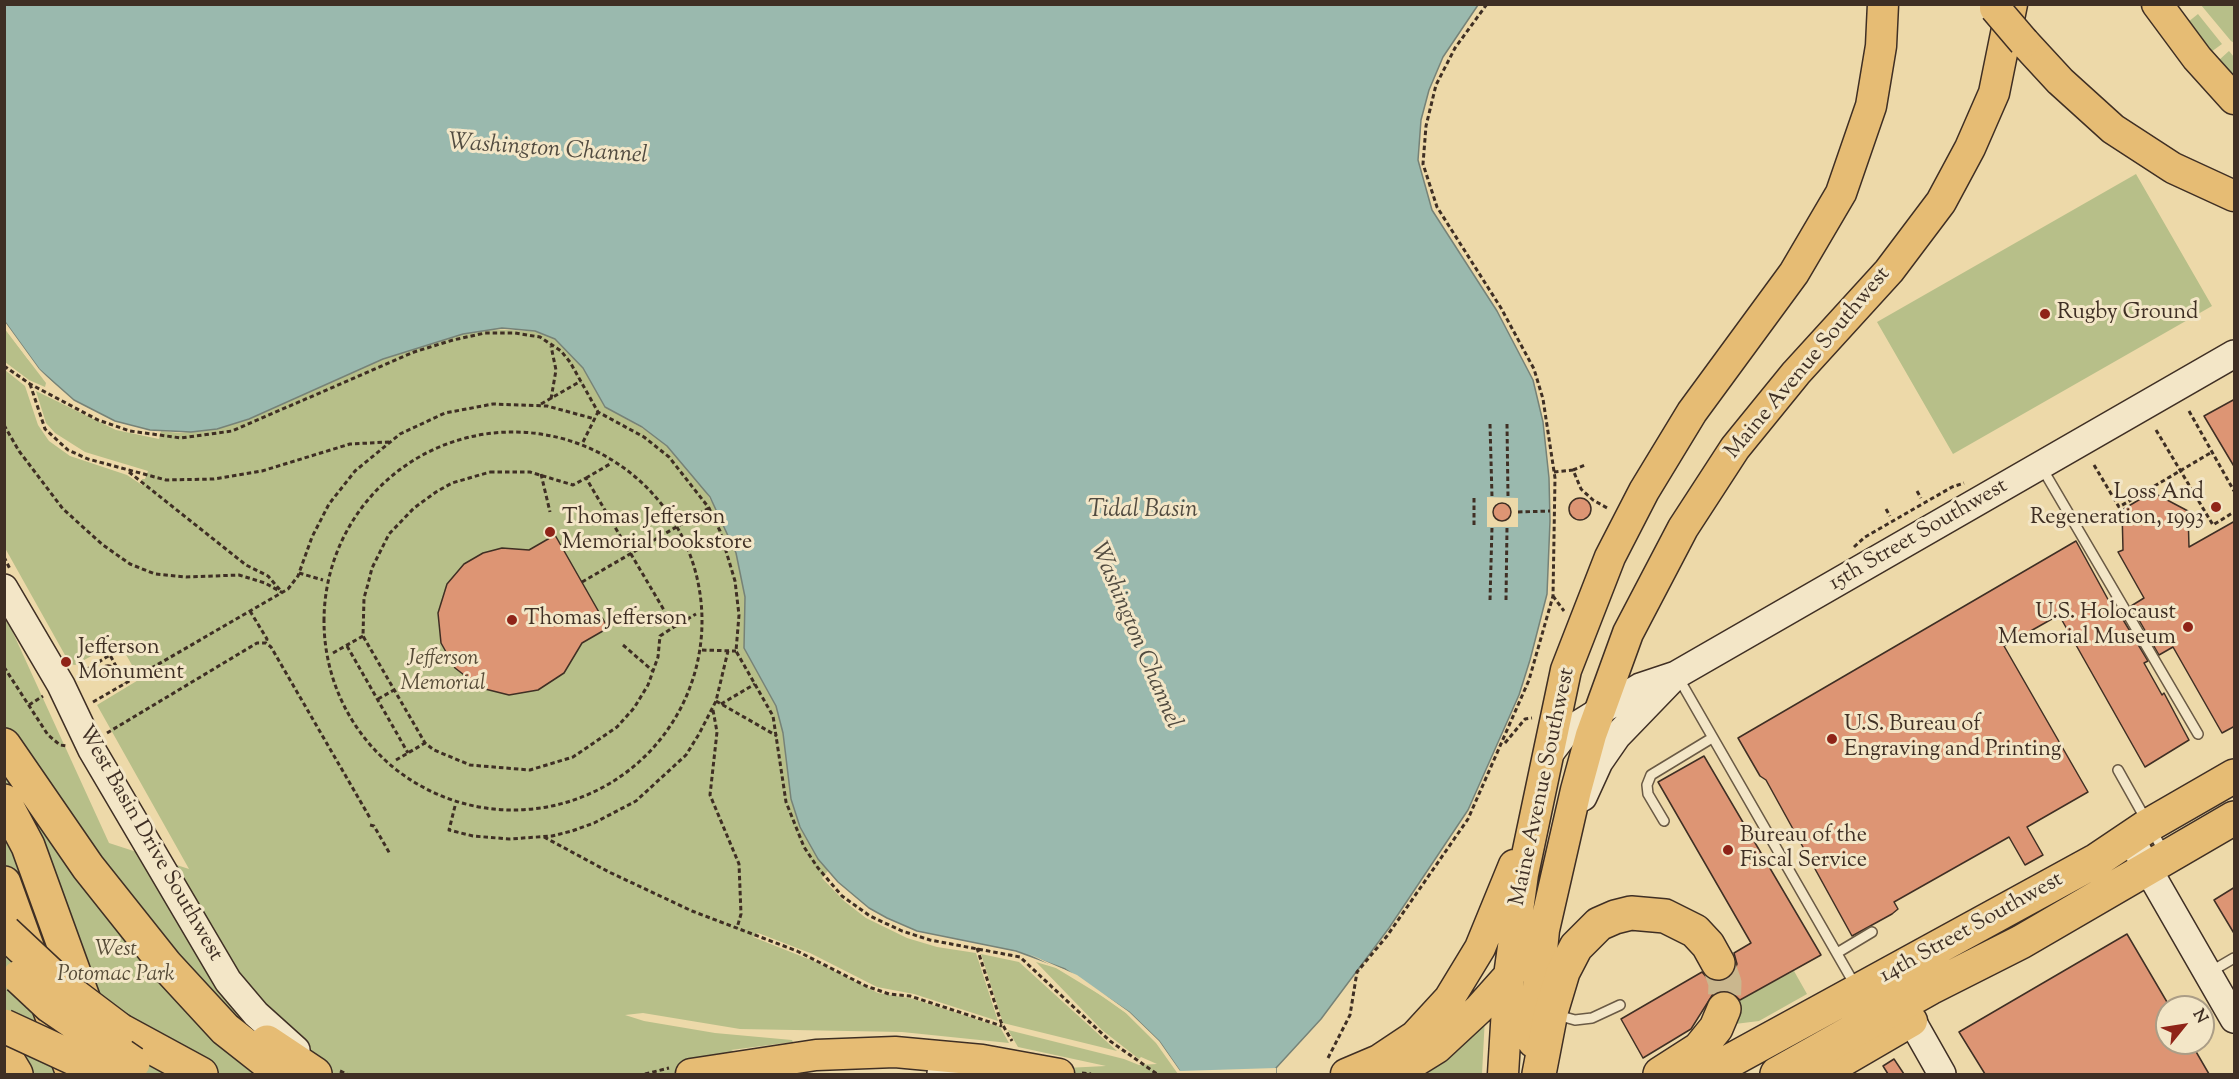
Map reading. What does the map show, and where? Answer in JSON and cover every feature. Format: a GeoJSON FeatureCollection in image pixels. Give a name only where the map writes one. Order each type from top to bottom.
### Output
{"type":"FeatureCollection","features":[{"type":"Feature","properties":{"kind":"highway"},"geometry":{"type":"LineString","coordinates":[[4,745],[51,816],[108,892],[206,1009],[248,1049],[282,1074]]}},
{"type":"Feature","properties":{"kind":"highway","name":"14th Street Southwest"},"geometry":{"type":"LineString","coordinates":[[1706,1074],[2097,860],[2235,776]]}},
{"type":"Feature","properties":{"kind":"highway"},"geometry":{"type":"LineString","coordinates":[[4,801],[28,846],[126,1072]]}},
{"type":"Feature","properties":{"kind":"highway","name":"14th Street Southwest"},"geometry":{"type":"LineString","coordinates":[[1777,1074],[1930,988],[2021,942],[2235,818]]}},
{"type":"Feature","properties":{"kind":"highway"},"geometry":{"type":"LineString","coordinates":[[4,883],[73,1074]]}},
{"type":"Feature","properties":{"kind":"highway"},"geometry":{"type":"LineString","coordinates":[[108,892],[177,957],[235,1017],[286,1057],[315,1074]]}},
{"type":"Feature","properties":{"kind":"highway"},"geometry":{"type":"LineString","coordinates":[[1539,1074],[1551,1012],[1563,972],[1575,947],[1592,929],[1615,917],[1643,912],[1675,920],[1702,938],[1718,963]]}},
{"type":"Feature","properties":{"kind":"highway"},"geometry":{"type":"LineString","coordinates":[[5,931],[67,990],[120,1030],[201,1074]]}},
{"type":"Feature","properties":{"kind":"highway"},"geometry":{"type":"LineString","coordinates":[[1911,1021],[2021,942]]}},
{"type":"Feature","properties":{"kind":"highway"},"geometry":{"type":"LineString","coordinates":[[12,971],[126,1072]]}},
{"type":"Feature","properties":{"kind":"highway"},"geometry":{"type":"LineString","coordinates":[[1660,1074],[1699,1049],[1716,1028],[1724,1009]]}},
{"type":"Feature","properties":{"kind":"highway"},"geometry":{"type":"LineString","coordinates":[[4,1026],[126,1072]]}},
{"type":"Feature","properties":{"kind":"highway"},"geometry":{"type":"LineString","coordinates":[[4,1054],[16,1074]]}},
{"type":"Feature","properties":{"kind":"main road","name":"Maine Avenue Southwest"},"geometry":{"type":"LineString","coordinates":[[1503,1074],[1509,976],[1523,874],[1564,679],[1586,615],[1610,557],[1644,491],[1692,411],[1794,273],[1841,193],[1871,106],[1881,46],[1882,4]]}},
{"type":"Feature","properties":{"kind":"main road"},"geometry":{"type":"LineString","coordinates":[[2157,4],[2197,58],[2235,99]]}},
{"type":"Feature","properties":{"kind":"main road","name":"Maine Avenue Southwest"},"geometry":{"type":"LineString","coordinates":[[1532,1074],[1533,1031],[1544,930],[1576,790],[1600,711],[1628,633],[1683,528],[1717,474],[1774,398],[1908,248],[1957,175],[1994,93],[2000,6]]}},
{"type":"Feature","properties":{"kind":"main road"},"geometry":{"type":"LineString","coordinates":[[2000,6],[2024,42],[2060,81],[2113,129],[2173,168],[2235,196]]}},
{"type":"Feature","properties":{"kind":"main road","name":"15th Street Southwest"},"geometry":{"type":"LineString","coordinates":[[1547,757],[1566,732],[1640,687],[1676,675],[2235,354]]}},
{"type":"Feature","properties":{"kind":"main road","name":"West Basin Drive Southwest"},"geometry":{"type":"LineString","coordinates":[[4,588],[61,685],[92,750],[228,981],[269,1027],[328,1074]]}},
{"type":"Feature","properties":{"kind":"main road"},"geometry":{"type":"LineString","coordinates":[[1569,828],[1599,762],[1617,736],[1676,675]]}},
{"type":"Feature","properties":{"kind":"main road"},"geometry":{"type":"LineString","coordinates":[[1336,1071],[1379,1060],[1415,1036],[1449,999],[1480,948],[1534,818]]}},
{"type":"Feature","properties":{"kind":"main road"},"geometry":{"type":"LineString","coordinates":[[2140,832],[2157,862],[2208,974],[2235,1019]]}},
{"type":"Feature","properties":{"kind":"main road"},"geometry":{"type":"LineString","coordinates":[[1395,1074],[1437,1048],[1509,976],[1544,930]]}},
{"type":"Feature","properties":{"kind":"main road"},"geometry":{"type":"LineString","coordinates":[[1821,1074],[1911,1021],[1942,1074]]}},
{"type":"Feature","properties":{"kind":"main road"},"geometry":{"type":"LineString","coordinates":[[692,1074],[766,1061],[839,1053],[895,1052],[982,1060],[1059,1074]]}},
{"type":"Feature","properties":{"kind":"main road"},"geometry":{"type":"LineString","coordinates":[[839,1053],[884,1074]]}},
{"type":"Feature","properties":{"kind":"main road"},"geometry":{"type":"LineString","coordinates":[[941,1074],[982,1060]]}},
{"type":"Feature","properties":{"kind":"lane"},"geometry":{"type":"LineString","coordinates":[[2040,466],[2198,734]]}},
{"type":"Feature","properties":{"kind":"lane"},"geometry":{"type":"LineString","coordinates":[[1676,675],[1859,992]]}},
{"type":"Feature","properties":{"kind":"lane"},"geometry":{"type":"LineString","coordinates":[[1664,821],[1648,794],[1647,784],[1651,775],[1712,738]]}},
{"type":"Feature","properties":{"kind":"lane"},"geometry":{"type":"LineString","coordinates":[[2118,770],[2140,832]]}},
{"type":"Feature","properties":{"kind":"lane"},"geometry":{"type":"LineString","coordinates":[[1837,953],[1872,932]]}},
{"type":"Feature","properties":{"kind":"lane"},"geometry":{"type":"LineString","coordinates":[[2208,974],[2235,958]]}},
{"type":"Feature","properties":{"kind":"lane"},"geometry":{"type":"LineString","coordinates":[[1551,1012],[1575,1020],[1592,1018],[1620,1005]]}},
{"type":"Feature","properties":{"kind":"path"},"geometry":{"type":"LineString","coordinates":[[1336,1071],[1358,972],[1387,936],[1468,819],[1529,680],[1553,596],[1554,472],[1543,399],[1534,369],[1501,308],[1437,207],[1423,164],[1426,126],[1436,85],[1455,48],[1486,4]]}},
{"type":"Feature","properties":{"kind":"path"},"geometry":{"type":"LineString","coordinates":[[4,366],[30,384],[98,420],[130,431],[160,437],[206,436],[232,431],[414,352],[453,340],[485,333],[515,333],[540,337],[570,362],[598,412],[644,436],[669,458],[709,508],[720,531],[735,581],[739,615],[736,651],[773,716],[786,802],[804,847],[842,896],[870,916],[902,931],[930,940],[1020,957],[1110,1041],[1157,1074]]}},
{"type":"Feature","properties":{"kind":"path"},"geometry":{"type":"LineString","coordinates":[[550,344],[556,370],[550,399]]}},
{"type":"Feature","properties":{"kind":"path"},"geometry":{"type":"LineString","coordinates":[[539,405],[581,381]]}},
{"type":"Feature","properties":{"kind":"path"},"geometry":{"type":"LineString","coordinates":[[30,384],[41,420],[53,439],[78,454],[166,480],[213,480],[262,471],[350,444],[389,442]]}},
{"type":"Feature","properties":{"kind":"path"},"geometry":{"type":"LineString","coordinates":[[90,704],[283,593],[293,585],[312,537],[329,504],[355,471],[389,442],[414,426],[461,409],[493,404],[539,405],[595,419]]}},
{"type":"Feature","properties":{"kind":"path"},"geometry":{"type":"LineString","coordinates":[[2189,411],[2235,491]]}},
{"type":"Feature","properties":{"kind":"path"},"geometry":{"type":"LineString","coordinates":[[390,751],[413,787],[455,806],[501,814],[540,812],[578,802],[615,785],[647,759],[673,730],[696,681],[702,650],[696,639],[696,614],[690,569],[673,529],[658,506],[640,487],[610,464],[588,451],[584,442],[598,412]]}},
{"type":"Feature","properties":{"kind":"path"},"geometry":{"type":"LineString","coordinates":[[1490,424],[1492,497]]}},
{"type":"Feature","properties":{"kind":"path"},"geometry":{"type":"LineString","coordinates":[[1507,424],[1508,498]]}},
{"type":"Feature","properties":{"kind":"path"},"geometry":{"type":"LineString","coordinates":[[4,425],[19,451],[63,509],[103,545],[130,564],[155,574],[186,577],[239,575],[265,583],[283,593]]}},
{"type":"Feature","properties":{"kind":"path"},"geometry":{"type":"LineString","coordinates":[[319,602],[324,580],[340,535],[363,499],[391,471],[429,447],[464,435],[505,428],[543,431],[584,442]]}},
{"type":"Feature","properties":{"kind":"path"},"geometry":{"type":"LineString","coordinates":[[2156,430],[2213,525],[2235,512]]}},
{"type":"Feature","properties":{"kind":"path"},"geometry":{"type":"LineString","coordinates":[[2094,465],[2119,507],[2212,452]]}},
{"type":"Feature","properties":{"kind":"path"},"geometry":{"type":"LineString","coordinates":[[610,464],[573,485],[541,474],[510,471],[470,477],[436,492],[414,508],[389,534],[372,568],[364,598],[363,636],[393,690],[425,743],[449,757],[488,769],[530,770],[553,765],[591,747],[617,727],[634,708],[653,671],[660,636],[696,614]]}},
{"type":"Feature","properties":{"kind":"path"},"geometry":{"type":"LineString","coordinates":[[1554,472],[1573,471],[1585,465]]}},
{"type":"Feature","properties":{"kind":"path"},"geometry":{"type":"LineString","coordinates":[[126,470],[246,565],[268,576],[283,593]]}},
{"type":"Feature","properties":{"kind":"path"},"geometry":{"type":"LineString","coordinates":[[1573,471],[1581,489],[1593,500],[1613,511]]}},
{"type":"Feature","properties":{"kind":"path"},"geometry":{"type":"LineString","coordinates":[[541,474],[550,512]]}},
{"type":"Feature","properties":{"kind":"path"},"geometry":{"type":"LineString","coordinates":[[586,478],[674,627]]}},
{"type":"Feature","properties":{"kind":"path"},"geometry":{"type":"LineString","coordinates":[[1917,491],[1921,498]]}},
{"type":"Feature","properties":{"kind":"path"},"geometry":{"type":"LineString","coordinates":[[1474,497],[1474,525]]}},
{"type":"Feature","properties":{"kind":"path"},"geometry":{"type":"LineString","coordinates":[[582,582],[709,508]]}},
{"type":"Feature","properties":{"kind":"path"},"geometry":{"type":"LineString","coordinates":[[1886,509],[1890,516]]}},
{"type":"Feature","properties":{"kind":"path"},"geometry":{"type":"LineString","coordinates":[[1518,512],[1550,511]]}},
{"type":"Feature","properties":{"kind":"path"},"geometry":{"type":"LineString","coordinates":[[1490,600],[1492,527]]}},
{"type":"Feature","properties":{"kind":"path"},"geometry":{"type":"LineString","coordinates":[[1506,600],[1507,527]]}},
{"type":"Feature","properties":{"kind":"path"},"geometry":{"type":"LineString","coordinates":[[299,573],[324,580]]}},
{"type":"Feature","properties":{"kind":"path"},"geometry":{"type":"LineString","coordinates":[[1553,596],[1568,617]]}},
{"type":"Feature","properties":{"kind":"path"},"geometry":{"type":"LineString","coordinates":[[250,611],[267,639],[266,643]]}},
{"type":"Feature","properties":{"kind":"path"},"geometry":{"type":"LineString","coordinates":[[318,616],[321,633],[338,663]]}},
{"type":"Feature","properties":{"kind":"path"},"geometry":{"type":"LineString","coordinates":[[333,653],[363,636]]}},
{"type":"Feature","properties":{"kind":"path"},"geometry":{"type":"LineString","coordinates":[[106,733],[257,643],[266,643],[271,647],[370,818]]}},
{"type":"Feature","properties":{"kind":"path"},"geometry":{"type":"LineString","coordinates":[[623,645],[653,671]]}},
{"type":"Feature","properties":{"kind":"path"},"geometry":{"type":"LineString","coordinates":[[347,646],[408,753]]}},
{"type":"Feature","properties":{"kind":"path"},"geometry":{"type":"LineString","coordinates":[[702,650],[736,651]]}},
{"type":"Feature","properties":{"kind":"path"},"geometry":{"type":"LineString","coordinates":[[455,806],[449,830],[491,838],[544,837],[594,823],[636,801],[686,755],[716,701],[728,651]]}},
{"type":"Feature","properties":{"kind":"path"},"geometry":{"type":"LineString","coordinates":[[73,677],[110,655],[125,683]]}},
{"type":"Feature","properties":{"kind":"path"},"geometry":{"type":"LineString","coordinates":[[4,667],[55,742],[71,746]]}},
{"type":"Feature","properties":{"kind":"path"},"geometry":{"type":"LineString","coordinates":[[720,704],[755,684]]}},
{"type":"Feature","properties":{"kind":"path"},"geometry":{"type":"LineString","coordinates":[[378,699],[393,690]]}},
{"type":"Feature","properties":{"kind":"path"},"geometry":{"type":"LineString","coordinates":[[28,705],[46,694]]}},
{"type":"Feature","properties":{"kind":"path"},"geometry":{"type":"LineString","coordinates":[[716,701],[777,736]]}},
{"type":"Feature","properties":{"kind":"path"},"geometry":{"type":"LineString","coordinates":[[712,708],[717,732],[710,795],[739,864],[741,914],[737,928]]}},
{"type":"Feature","properties":{"kind":"path"},"geometry":{"type":"LineString","coordinates":[[1502,745],[1525,719],[1536,718]]}},
{"type":"Feature","properties":{"kind":"path"},"geometry":{"type":"LineString","coordinates":[[395,760],[425,743]]}},
{"type":"Feature","properties":{"kind":"path"},"geometry":{"type":"LineString","coordinates":[[370,825],[374,826],[390,854]]}},
{"type":"Feature","properties":{"kind":"path"},"geometry":{"type":"LineString","coordinates":[[544,837],[609,872],[737,928],[797,951],[866,986],[889,994],[910,996],[1002,1026]]}},
{"type":"Feature","properties":{"kind":"path"},"geometry":{"type":"LineString","coordinates":[[977,948],[1002,1026],[1013,1042]]}},
{"type":"Feature","properties":{"kind":"green space"},"geometry":{"type":"Polygon","coordinates":[[[2201,5],[2234,5],[2234,43],[2231,41],[2201,5]]]}},
{"type":"Feature","properties":{"kind":"green space"},"geometry":{"type":"Polygon","coordinates":[[[2198,14],[2222,44],[2211,52],[2188,22],[2198,14]]]}},
{"type":"Feature","properties":{"kind":"green space"},"geometry":{"type":"Polygon","coordinates":[[[2229,51],[2234,57],[2234,80],[2219,60],[2229,51]]]}},
{"type":"Feature","properties":{"kind":"green space","name":"Rugby Ground"},"geometry":{"type":"Polygon","coordinates":[[[2136,174],[2212,306],[1953,454],[1877,322],[2136,174]]]}},
{"type":"Feature","properties":{"kind":"green space"},"geometry":{"type":"Polygon","coordinates":[[[4,328],[46,383],[45,387],[29,380],[5,362],[4,328]]]}},
{"type":"Feature","properties":{"kind":"green space","name":"Jefferson Memorial"},"geometry":{"type":"Polygon","coordinates":[[[484,329],[535,331],[555,339],[583,368],[605,407],[656,436],[678,456],[699,482],[721,516],[736,553],[745,597],[744,648],[776,706],[783,733],[791,799],[800,828],[828,871],[822,878],[844,901],[866,918],[907,938],[937,947],[976,953],[998,1021],[914,994],[877,987],[810,953],[758,933],[753,937],[816,962],[878,993],[914,999],[1000,1027],[1009,1043],[902,1032],[740,1029],[643,1013],[625,1015],[644,1021],[715,1033],[792,1040],[793,1042],[731,1050],[803,1074],[5,1074],[4,613],[109,843],[189,869],[97,705],[140,679],[121,646],[115,643],[75,665],[70,664],[5,548],[5,370],[25,386],[38,425],[49,441],[70,456],[127,475],[142,485],[142,479],[145,479],[148,471],[85,452],[55,433],[46,423],[36,391],[116,430],[159,439],[161,431],[180,433],[217,429],[423,344],[484,329]]]}},
{"type":"Feature","properties":{"kind":"green space"},"geometry":{"type":"Polygon","coordinates":[[[981,954],[1019,962],[1117,1051],[1003,1023],[981,954]]]}},
{"type":"Feature","properties":{"kind":"green space"},"geometry":{"type":"Polygon","coordinates":[[[1036,962],[1056,968],[1107,999],[1126,1013],[1157,1043],[1273,1074],[944,1074],[1106,1066],[1018,1047],[1008,1030],[1124,1059],[1139,1065],[1157,1064],[1141,1057],[1139,1059],[1102,1030],[1036,962]]]}},
{"type":"Feature","properties":{"kind":"green space"},"geometry":{"type":"Polygon","coordinates":[[[1794,971],[1807,994],[1759,1021],[1735,1024],[1736,1002],[1794,971]]]}},
{"type":"Feature","properties":{"kind":"green space"},"geometry":{"type":"Polygon","coordinates":[[[1485,1017],[1482,1074],[1416,1074],[1485,1017]]]}},
{"type":"Feature","properties":{"kind":"water","name":"Tidal Basin"},"geometry":{"type":"Polygon","coordinates":[[[4,5],[1478,5],[1443,57],[1429,90],[1421,120],[1418,160],[1432,210],[1497,311],[1533,380],[1543,422],[1549,478],[1550,521],[1547,594],[1530,660],[1519,695],[1468,810],[1389,928],[1321,1019],[1276,1068],[1276,1074],[1178,1074],[1179,1070],[1159,1041],[1129,1012],[1065,969],[1016,951],[917,931],[887,918],[869,908],[838,882],[818,859],[800,827],[791,799],[783,733],[776,706],[744,648],[745,597],[736,553],[710,497],[667,446],[642,427],[605,407],[583,368],[555,339],[535,331],[502,328],[463,334],[383,359],[249,419],[217,429],[191,432],[150,430],[115,421],[74,400],[39,369],[5,322],[4,5]]]}},
{"type":"Feature","properties":{"kind":"pier"},"geometry":{"type":"Polygon","coordinates":[[[5,322],[39,369],[53,383],[51,385],[4,327],[5,322]]]}},
{"type":"Feature","properties":{"kind":"pier"},"geometry":{"type":"Polygon","coordinates":[[[1487,497],[1518,498],[1518,527],[1487,527],[1487,497]]]}},
{"type":"Feature","properties":{"kind":"pier"},"geometry":{"type":"Polygon","coordinates":[[[1029,954],[1077,975],[1129,1012],[1159,1041],[1180,1071],[1276,1068],[1276,1074],[1178,1074],[1156,1043],[1126,1013],[1076,978],[1029,954]]]}},
{"type":"Feature","properties":{"kind":"building"},"geometry":{"type":"Polygon","coordinates":[[[2235,399],[2235,468],[2204,416],[2235,399]]]}},
{"type":"Feature","properties":{"kind":"building","name":"U.S. Holocaust Memorial Museum"},"geometry":{"type":"Polygon","coordinates":[[[2152,492],[2188,511],[2189,547],[2235,521],[2235,726],[2222,733],[2173,647],[2159,655],[2131,606],[2144,598],[2118,552],[2123,550],[2122,510],[2152,492]]]}},
{"type":"Feature","properties":{"kind":"building"},"geometry":{"type":"Polygon","coordinates":[[[1580,498],[1588,501],[1591,509],[1588,517],[1580,520],[1572,517],[1569,509],[1572,501],[1580,498]]]}},
{"type":"Feature","properties":{"kind":"building"},"geometry":{"type":"Polygon","coordinates":[[[1498,503],[1506,503],[1511,508],[1509,519],[1498,521],[1493,516],[1493,508],[1498,503]]]}},
{"type":"Feature","properties":{"kind":"building"},"geometry":{"type":"Polygon","coordinates":[[[555,535],[608,628],[582,643],[564,673],[538,690],[509,695],[481,688],[455,668],[441,643],[438,613],[447,584],[464,564],[483,553],[502,548],[529,550],[555,535]]]}},
{"type":"Feature","properties":{"kind":"building","name":"U.S. Bureau of Engraving and Printing"},"geometry":{"type":"Polygon","coordinates":[[[2076,541],[2116,614],[2119,613],[2148,661],[2144,663],[2162,695],[2164,693],[2189,740],[2145,767],[2059,615],[2004,646],[2088,792],[2027,827],[2043,855],[2025,865],[2009,837],[1894,902],[1898,909],[1892,914],[1852,936],[1766,780],[1760,776],[1738,738],[2076,541]]]}},
{"type":"Feature","properties":{"kind":"building"},"geometry":{"type":"Polygon","coordinates":[[[108,665],[113,667],[115,672],[113,677],[108,679],[103,677],[101,672],[103,667],[108,665]]]}},
{"type":"Feature","properties":{"kind":"building","name":"Bureau of the Fiscal Service"},"geometry":{"type":"Polygon","coordinates":[[[1704,756],[1821,955],[1740,1000],[1731,992],[1721,991],[1713,994],[1691,1029],[1643,1058],[1621,1019],[1702,972],[1708,979],[1717,982],[1728,979],[1737,964],[1734,953],[1751,943],[1658,782],[1704,756]]]}},
{"type":"Feature","properties":{"kind":"building"},"geometry":{"type":"Polygon","coordinates":[[[2235,887],[2235,935],[2214,900],[2235,887]]]}},
{"type":"Feature","properties":{"kind":"building"},"geometry":{"type":"Polygon","coordinates":[[[2127,934],[2163,995],[2155,995],[2155,1055],[2198,1055],[2209,1074],[1985,1074],[1959,1032],[2127,934]]]}},
{"type":"Feature","properties":{"kind":"building"},"geometry":{"type":"Polygon","coordinates":[[[1894,1059],[1904,1074],[1888,1074],[1883,1066],[1894,1059]]]}},
{"type":"Feature","properties":{"kind":"tunnel"},"geometry":{"type":"LineString","coordinates":[[1718,963],[1725,983],[1724,1009]]}},
{"type":"Feature","properties":{"kind":"place","name":"Rugby Ground"},"geometry":{"type":"Point","coordinates":[2045,314]}},
{"type":"Feature","properties":{"kind":"place","name":"Loss And Regeneration, 1993"},"geometry":{"type":"Point","coordinates":[2216,507]}},
{"type":"Feature","properties":{"kind":"place","name":"Thomas Jefferson Memorial bookstore"},"geometry":{"type":"Point","coordinates":[550,532]}},
{"type":"Feature","properties":{"kind":"place","name":"Thomas Jefferson"},"geometry":{"type":"Point","coordinates":[512,620]}},
{"type":"Feature","properties":{"kind":"place","name":"U.S. Holocaust Memorial Museum"},"geometry":{"type":"Point","coordinates":[2188,627]}},
{"type":"Feature","properties":{"kind":"place","name":"Jefferson Monument"},"geometry":{"type":"Point","coordinates":[66,662]}},
{"type":"Feature","properties":{"kind":"place","name":"U.S. Bureau of Engraving and Printing"},"geometry":{"type":"Point","coordinates":[1832,739]}},
{"type":"Feature","properties":{"kind":"place","name":"Bureau of the Fiscal Service"},"geometry":{"type":"Point","coordinates":[1728,850]}},
{"type":"Feature","properties":{"kind":"water label","name":"Washington Channel"},"geometry":{"type":"Point","coordinates":[548,151]}},
{"type":"Feature","properties":{"kind":"water label","name":"Washington Channel"},"geometry":{"type":"Point","coordinates":[1134,636]}},
{"type":"Feature","properties":{"kind":"park label","name":"West Potomac Park"},"geometry":{"type":"Point","coordinates":[116,964]}}]}
